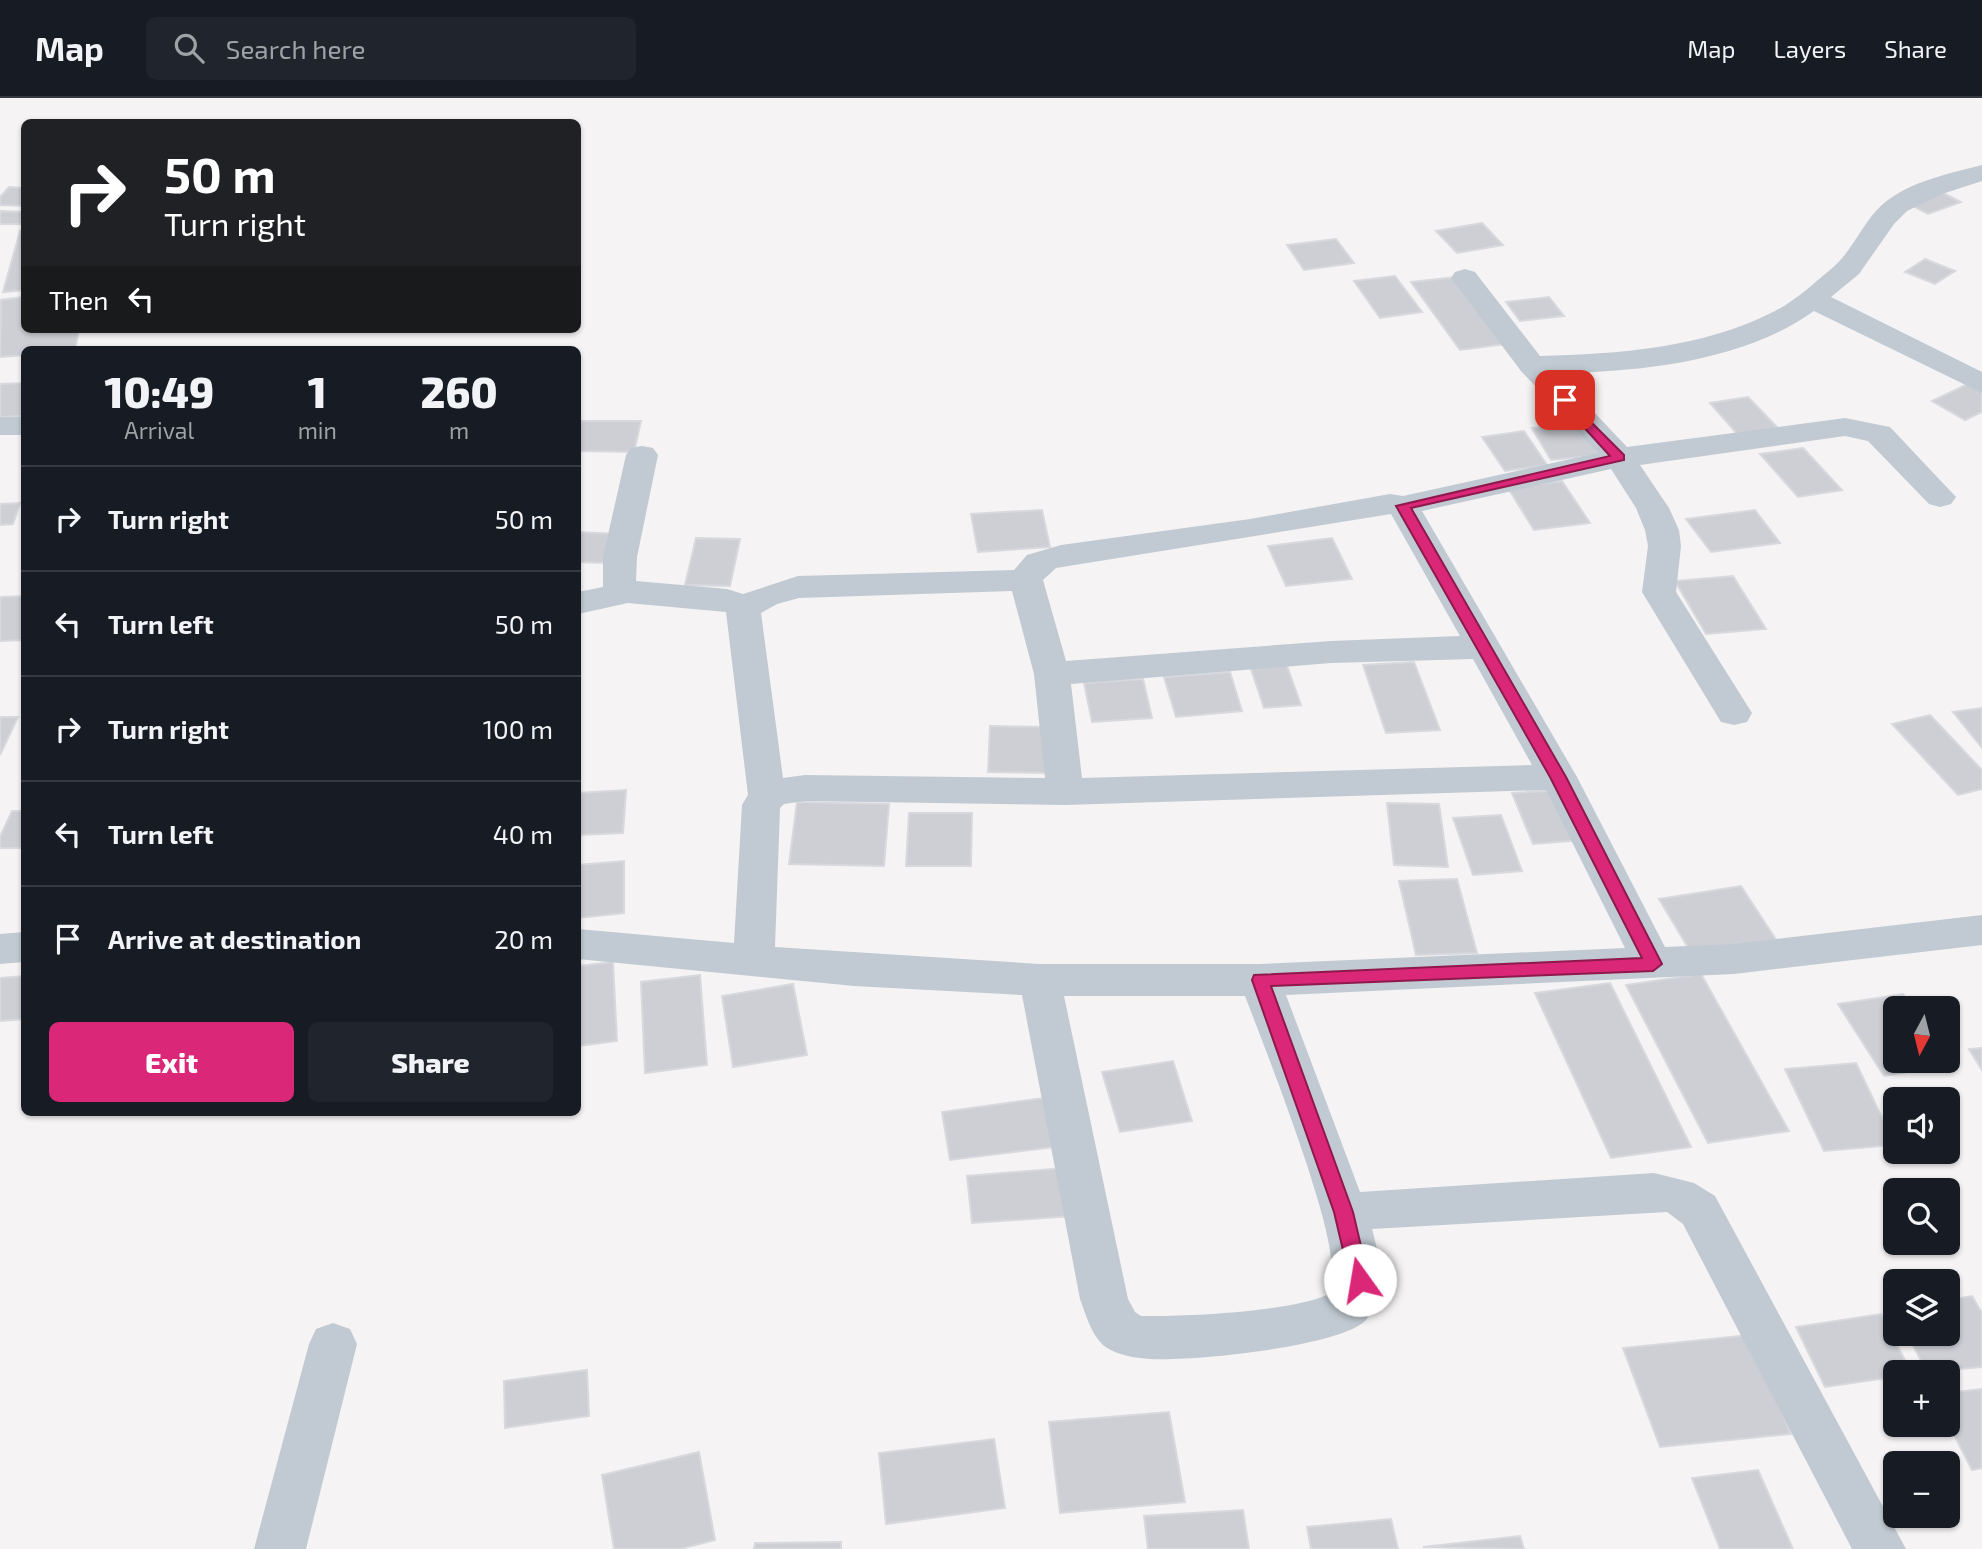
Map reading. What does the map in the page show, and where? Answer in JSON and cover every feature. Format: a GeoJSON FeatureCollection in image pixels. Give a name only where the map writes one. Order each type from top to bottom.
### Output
{"type":"FeatureCollection","features":[{"type":"Feature","properties":{"kind":"street"},"geometry":{"type":"LineString","coordinates":[[1532,365],[1594,363],[1715,343],[1769,325],[1812,299],[1849,268],[1891,210],[1928,191],[1982,173]]}},
{"type":"Feature","properties":{"kind":"street"},"geometry":{"type":"LineString","coordinates":[[1465,278],[1532,365],[1619,458],[1662,529],[1666,556],[1659,592],[1734,713]]}},
{"type":"Feature","properties":{"kind":"street"},"geometry":{"type":"LineString","coordinates":[[1812,299],[1982,384]]}},
{"type":"Feature","properties":{"kind":"street"},"geometry":{"type":"LineString","coordinates":[[0,426],[21,426]]}},
{"type":"Feature","properties":{"kind":"street"},"geometry":{"type":"LineString","coordinates":[[1065,792],[1052,674],[1026,580],[1030,569],[1038,562],[1061,555],[1250,529],[1390,504],[1403,506],[1619,458],[1857,428],[1879,434],[1940,497]]}},
{"type":"Feature","properties":{"kind":"street"},"geometry":{"type":"LineString","coordinates":[[628,592],[619,585],[619,565],[642,455]]}},
{"type":"Feature","properties":{"kind":"street"},"geometry":{"type":"LineString","coordinates":[[1403,506],[1558,777],[1653,964]]}},
{"type":"Feature","properties":{"kind":"street"},"geometry":{"type":"LineString","coordinates":[[743,609],[765,596],[798,587],[1026,580]]}},
{"type":"Feature","properties":{"kind":"street"},"geometry":{"type":"LineString","coordinates":[[581,602],[628,592],[727,600],[743,609],[767,796]]}},
{"type":"Feature","properties":{"kind":"street"},"geometry":{"type":"LineString","coordinates":[[1052,674],[1331,652],[1483,647]]}},
{"type":"Feature","properties":{"kind":"street"},"geometry":{"type":"LineString","coordinates":[[754,961],[761,805],[767,796],[781,790],[805,788],[1065,792],[1558,777]]}},
{"type":"Feature","properties":{"kind":"street"},"geometry":{"type":"LineString","coordinates":[[581,944],[754,961],[1040,980],[1260,980],[1653,964],[1832,949],[1982,930]]}},
{"type":"Feature","properties":{"kind":"street"},"geometry":{"type":"LineString","coordinates":[[0,949],[21,947]]}},
{"type":"Feature","properties":{"kind":"street"},"geometry":{"type":"LineString","coordinates":[[1040,980],[1104,1298],[1119,1329],[1138,1338],[1223,1334],[1343,1311],[1356,1295],[1360,1280],[1344,1212],[1260,980]]}},
{"type":"Feature","properties":{"kind":"street"},"geometry":{"type":"LineString","coordinates":[[1344,1212],[1654,1192],[1676,1194],[1685,1199],[1699,1210],[1880,1549]]}},
{"type":"Feature","properties":{"kind":"street"},"geometry":{"type":"LineString","coordinates":[[279,1549],[333,1344]]}},
{"type":"Feature","properties":{"kind":"building"},"geometry":{"type":"Polygon","coordinates":[[[9,187],[21,188],[21,206],[0,205],[0,197],[9,187]]]}},
{"type":"Feature","properties":{"kind":"building"},"geometry":{"type":"Polygon","coordinates":[[[1939,191],[1961,202],[1928,214],[1907,203],[1939,191]]]}},
{"type":"Feature","properties":{"kind":"building"},"geometry":{"type":"Polygon","coordinates":[[[0,211],[21,212],[21,224],[0,224],[0,211]]]}},
{"type":"Feature","properties":{"kind":"building"},"geometry":{"type":"Polygon","coordinates":[[[1482,223],[1503,245],[1457,253],[1436,231],[1482,223]]]}},
{"type":"Feature","properties":{"kind":"building"},"geometry":{"type":"Polygon","coordinates":[[[20,231],[21,231],[21,290],[3,292],[20,231]]]}},
{"type":"Feature","properties":{"kind":"building"},"geometry":{"type":"Polygon","coordinates":[[[1336,239],[1354,263],[1304,270],[1287,245],[1336,239]]]}},
{"type":"Feature","properties":{"kind":"building"},"geometry":{"type":"Polygon","coordinates":[[[1925,259],[1955,271],[1935,284],[1905,272],[1925,259]]]}},
{"type":"Feature","properties":{"kind":"building"},"geometry":{"type":"Polygon","coordinates":[[[1395,276],[1422,312],[1380,318],[1354,281],[1395,276]]]}},
{"type":"Feature","properties":{"kind":"building"},"geometry":{"type":"Polygon","coordinates":[[[1456,277],[1506,344],[1460,350],[1411,282],[1456,277]]]}},
{"type":"Feature","properties":{"kind":"building"},"geometry":{"type":"Polygon","coordinates":[[[21,297],[21,333],[78,333],[76,346],[21,346],[21,355],[0,357],[1,300],[21,297]]]}},
{"type":"Feature","properties":{"kind":"building"},"geometry":{"type":"Polygon","coordinates":[[[1549,297],[1564,316],[1520,321],[1506,302],[1549,297]]]}},
{"type":"Feature","properties":{"kind":"building"},"geometry":{"type":"Polygon","coordinates":[[[21,383],[21,416],[0,417],[0,384],[21,383]]]}},
{"type":"Feature","properties":{"kind":"building"},"geometry":{"type":"Polygon","coordinates":[[[1970,383],[1982,390],[1982,412],[1965,420],[1932,401],[1970,383]]]}},
{"type":"Feature","properties":{"kind":"building"},"geometry":{"type":"Polygon","coordinates":[[[1748,397],[1778,428],[1738,435],[1710,403],[1748,397]]]}},
{"type":"Feature","properties":{"kind":"building"},"geometry":{"type":"Polygon","coordinates":[[[581,421],[641,421],[634,452],[581,451],[581,421]]]}},
{"type":"Feature","properties":{"kind":"building"},"geometry":{"type":"Polygon","coordinates":[[[1578,423],[1599,455],[1551,460],[1532,428],[1578,423]]]}},
{"type":"Feature","properties":{"kind":"building"},"geometry":{"type":"Polygon","coordinates":[[[1524,431],[1547,465],[1505,471],[1482,437],[1524,431]]]}},
{"type":"Feature","properties":{"kind":"building"},"geometry":{"type":"Polygon","coordinates":[[[1803,448],[1842,490],[1798,497],[1760,454],[1803,448]]]}},
{"type":"Feature","properties":{"kind":"building"},"geometry":{"type":"Polygon","coordinates":[[[1562,481],[1590,523],[1534,530],[1508,488],[1562,481]]]}},
{"type":"Feature","properties":{"kind":"building"},"geometry":{"type":"Polygon","coordinates":[[[20,503],[13,524],[0,525],[0,504],[20,503]]]}},
{"type":"Feature","properties":{"kind":"building"},"geometry":{"type":"Polygon","coordinates":[[[1042,510],[1050,547],[978,552],[971,514],[1042,510]]]}},
{"type":"Feature","properties":{"kind":"building"},"geometry":{"type":"Polygon","coordinates":[[[1755,510],[1780,543],[1711,552],[1686,519],[1755,510]]]}},
{"type":"Feature","properties":{"kind":"building"},"geometry":{"type":"Polygon","coordinates":[[[581,532],[617,534],[609,563],[581,562],[581,532]]]}},
{"type":"Feature","properties":{"kind":"building"},"geometry":{"type":"Polygon","coordinates":[[[696,538],[740,539],[730,586],[685,585],[696,538]]]}},
{"type":"Feature","properties":{"kind":"building"},"geometry":{"type":"Polygon","coordinates":[[[1332,538],[1352,579],[1286,586],[1268,546],[1332,538]]]}},
{"type":"Feature","properties":{"kind":"building"},"geometry":{"type":"Polygon","coordinates":[[[1733,576],[1766,629],[1706,634],[1675,581],[1733,576]]]}},
{"type":"Feature","properties":{"kind":"building"},"geometry":{"type":"Polygon","coordinates":[[[21,596],[21,640],[0,641],[0,597],[21,596]]]}},
{"type":"Feature","properties":{"kind":"building"},"geometry":{"type":"Polygon","coordinates":[[[1414,662],[1440,730],[1386,733],[1363,665],[1414,662]]]}},
{"type":"Feature","properties":{"kind":"building"},"geometry":{"type":"Polygon","coordinates":[[[1286,663],[1301,705],[1264,708],[1250,666],[1286,663]]]}},
{"type":"Feature","properties":{"kind":"building"},"geometry":{"type":"Polygon","coordinates":[[[1230,672],[1242,711],[1176,717],[1164,677],[1230,672]]]}},
{"type":"Feature","properties":{"kind":"building"},"geometry":{"type":"Polygon","coordinates":[[[1143,679],[1152,718],[1092,722],[1084,683],[1143,679]]]}},
{"type":"Feature","properties":{"kind":"building"},"geometry":{"type":"Polygon","coordinates":[[[1982,708],[1982,748],[1953,712],[1982,708]]]}},
{"type":"Feature","properties":{"kind":"building"},"geometry":{"type":"Polygon","coordinates":[[[1930,715],[1982,770],[1982,789],[1958,795],[1892,724],[1930,715]]]}},
{"type":"Feature","properties":{"kind":"building"},"geometry":{"type":"Polygon","coordinates":[[[0,717],[18,717],[0,755],[0,717]]]}},
{"type":"Feature","properties":{"kind":"building"},"geometry":{"type":"Polygon","coordinates":[[[990,726],[1050,727],[1049,773],[988,772],[990,726]]]}},
{"type":"Feature","properties":{"kind":"building"},"geometry":{"type":"Polygon","coordinates":[[[626,790],[623,833],[581,835],[581,793],[626,790]]]}},
{"type":"Feature","properties":{"kind":"building"},"geometry":{"type":"Polygon","coordinates":[[[1561,790],[1582,840],[1533,844],[1512,793],[1561,790]]]}},
{"type":"Feature","properties":{"kind":"building"},"geometry":{"type":"Polygon","coordinates":[[[797,802],[889,804],[884,866],[789,864],[797,802]]]}},
{"type":"Feature","properties":{"kind":"building"},"geometry":{"type":"Polygon","coordinates":[[[1387,803],[1439,804],[1448,867],[1394,865],[1387,803]]]}},
{"type":"Feature","properties":{"kind":"building"},"geometry":{"type":"Polygon","coordinates":[[[12,811],[21,811],[21,848],[0,848],[0,837],[12,811]]]}},
{"type":"Feature","properties":{"kind":"building"},"geometry":{"type":"Polygon","coordinates":[[[909,813],[972,813],[971,866],[906,866],[909,813]]]}},
{"type":"Feature","properties":{"kind":"building"},"geometry":{"type":"Polygon","coordinates":[[[1501,815],[1522,871],[1473,875],[1453,818],[1501,815]]]}},
{"type":"Feature","properties":{"kind":"building"},"geometry":{"type":"Polygon","coordinates":[[[624,861],[624,913],[581,918],[581,865],[624,861]]]}},
{"type":"Feature","properties":{"kind":"building"},"geometry":{"type":"Polygon","coordinates":[[[1457,879],[1477,953],[1416,955],[1399,881],[1457,879]]]}},
{"type":"Feature","properties":{"kind":"building"},"geometry":{"type":"Polygon","coordinates":[[[1741,886],[1777,941],[1693,956],[1659,899],[1741,886]]]}},
{"type":"Feature","properties":{"kind":"building"},"geometry":{"type":"Polygon","coordinates":[[[613,962],[617,1041],[581,1046],[581,966],[613,962]]]}},
{"type":"Feature","properties":{"kind":"building"},"geometry":{"type":"Polygon","coordinates":[[[1701,974],[1789,1131],[1708,1143],[1626,985],[1701,974]]]}},
{"type":"Feature","properties":{"kind":"building"},"geometry":{"type":"Polygon","coordinates":[[[700,975],[707,1065],[645,1073],[641,982],[700,975]]]}},
{"type":"Feature","properties":{"kind":"building"},"geometry":{"type":"Polygon","coordinates":[[[21,976],[21,1019],[0,1021],[0,978],[21,976]]]}},
{"type":"Feature","properties":{"kind":"building"},"geometry":{"type":"Polygon","coordinates":[[[1610,983],[1691,1147],[1611,1158],[1535,993],[1610,983]]]}},
{"type":"Feature","properties":{"kind":"building"},"geometry":{"type":"Polygon","coordinates":[[[793,984],[807,1055],[733,1067],[722,996],[793,984]]]}},
{"type":"Feature","properties":{"kind":"building"},"geometry":{"type":"Polygon","coordinates":[[[1883,997],[1883,1073],[1902,1073],[1884,1076],[1838,1004],[1883,997]]]}},
{"type":"Feature","properties":{"kind":"building"},"geometry":{"type":"Polygon","coordinates":[[[1982,1048],[1982,1070],[1969,1049],[1982,1048]]]}},
{"type":"Feature","properties":{"kind":"building"},"geometry":{"type":"Polygon","coordinates":[[[1173,1061],[1192,1121],[1120,1132],[1102,1072],[1173,1061]]]}},
{"type":"Feature","properties":{"kind":"building"},"geometry":{"type":"Polygon","coordinates":[[[1856,1063],[1883,1120],[1883,1146],[1824,1151],[1785,1069],[1856,1063]]]}},
{"type":"Feature","properties":{"kind":"building"},"geometry":{"type":"Polygon","coordinates":[[[1044,1098],[1055,1147],[950,1160],[942,1112],[1044,1098]]]}},
{"type":"Feature","properties":{"kind":"building"},"geometry":{"type":"Polygon","coordinates":[[[1064,1168],[1072,1216],[972,1223],[967,1176],[1064,1168]]]}},
{"type":"Feature","properties":{"kind":"building"},"geometry":{"type":"Polygon","coordinates":[[[1972,1296],[1982,1313],[1982,1367],[1960,1369],[1960,1360],[1921,1360],[1913,1346],[1960,1346],[1960,1298],[1972,1296]]]}},
{"type":"Feature","properties":{"kind":"building"},"geometry":{"type":"Polygon","coordinates":[[[1881,1314],[1883,1346],[1898,1346],[1905,1360],[1883,1360],[1883,1379],[1825,1387],[1796,1327],[1881,1314]]]}},
{"type":"Feature","properties":{"kind":"building"},"geometry":{"type":"Polygon","coordinates":[[[1749,1335],[1791,1434],[1660,1447],[1623,1348],[1749,1335]]]}},
{"type":"Feature","properties":{"kind":"building"},"geometry":{"type":"Polygon","coordinates":[[[587,1370],[589,1416],[505,1428],[504,1381],[587,1370]]]}},
{"type":"Feature","properties":{"kind":"building"},"geometry":{"type":"Polygon","coordinates":[[[1982,1389],[1982,1468],[1972,1470],[1955,1437],[1960,1437],[1960,1392],[1982,1389]]]}},
{"type":"Feature","properties":{"kind":"building"},"geometry":{"type":"Polygon","coordinates":[[[1169,1412],[1185,1502],[1060,1513],[1049,1422],[1169,1412]]]}},
{"type":"Feature","properties":{"kind":"building"},"geometry":{"type":"Polygon","coordinates":[[[994,1439],[1005,1508],[886,1524],[879,1453],[994,1439]]]}},
{"type":"Feature","properties":{"kind":"building"},"geometry":{"type":"Polygon","coordinates":[[[699,1452],[715,1540],[680,1549],[614,1549],[602,1475],[699,1452]]]}},
{"type":"Feature","properties":{"kind":"building"},"geometry":{"type":"Polygon","coordinates":[[[1758,1470],[1793,1549],[1720,1549],[1692,1478],[1758,1470]]]}},
{"type":"Feature","properties":{"kind":"building"},"geometry":{"type":"Polygon","coordinates":[[[1243,1510],[1249,1549],[1148,1549],[1144,1516],[1243,1510]]]}},
{"type":"Feature","properties":{"kind":"building"},"geometry":{"type":"Polygon","coordinates":[[[1391,1519],[1398,1549],[1311,1549],[1307,1527],[1391,1519]]]}},
{"type":"Feature","properties":{"kind":"building"},"geometry":{"type":"Polygon","coordinates":[[[1520,1536],[1524,1549],[1423,1547],[1520,1536]]]}},
{"type":"Feature","properties":{"kind":"building"},"geometry":{"type":"Polygon","coordinates":[[[841,1542],[841,1549],[754,1549],[755,1543],[841,1542]]]}},
{"type":"Feature","properties":{"kind":"route"},"geometry":{"type":"LineString","coordinates":[[1360,1280],[1344,1212],[1260,980],[1653,964],[1558,777],[1409,512],[1403,506],[1619,458],[1565,400]]}}]}
